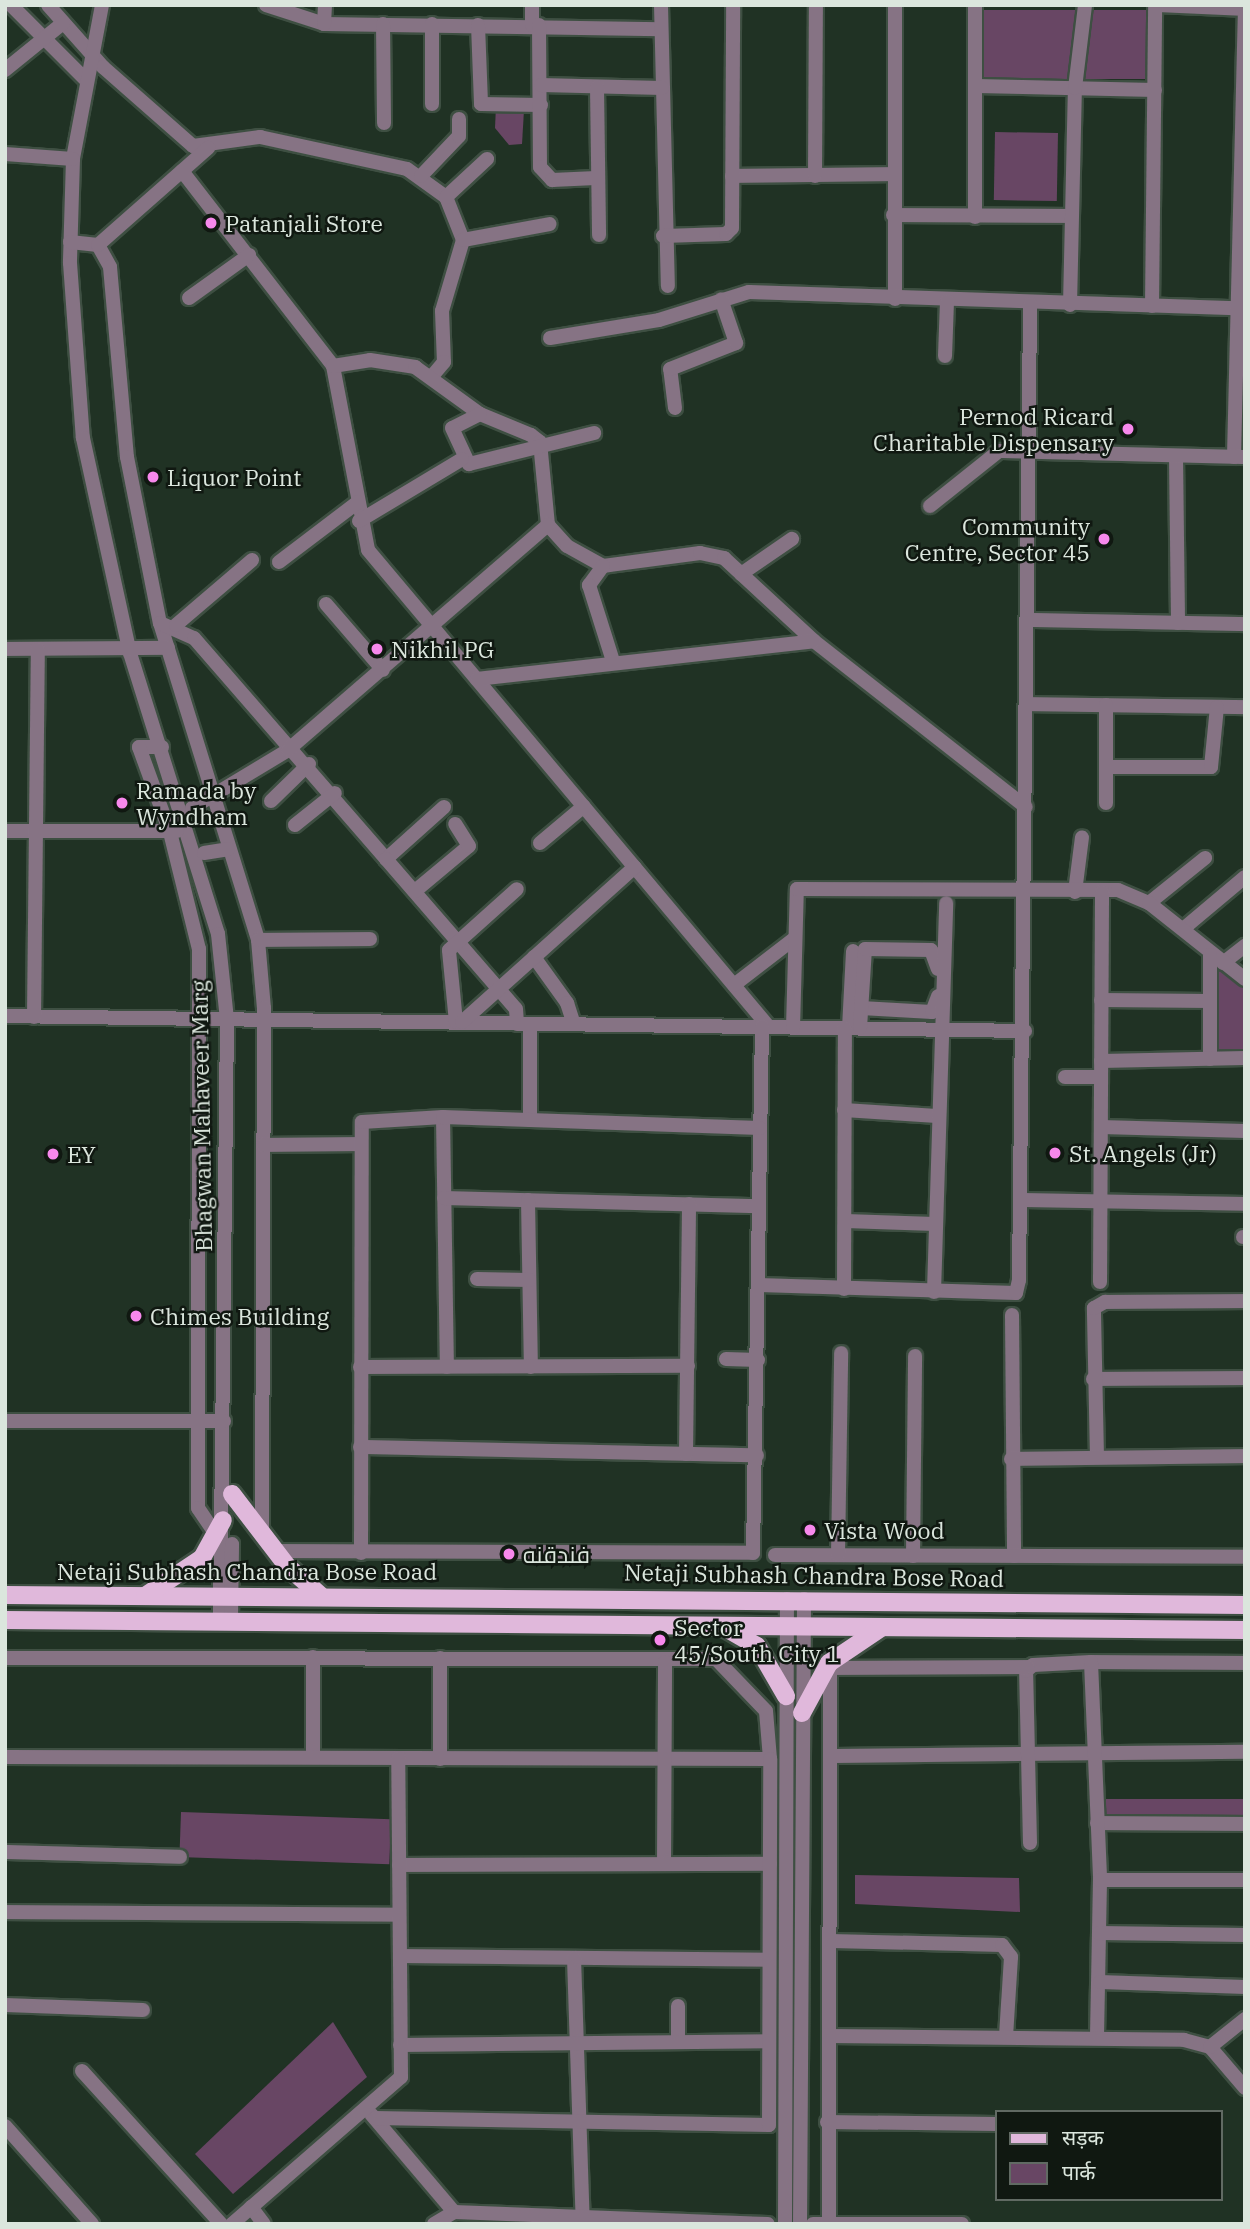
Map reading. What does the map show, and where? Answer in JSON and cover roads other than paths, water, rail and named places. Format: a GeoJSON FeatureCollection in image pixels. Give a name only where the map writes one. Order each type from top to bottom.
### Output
{"type":"FeatureCollection","features":[{"type":"Feature","properties":{"kind":"main road"},"geometry":{"type":"LineString","coordinates":[[232,1494],[275,1550],[320,1595]]}},
{"type":"Feature","properties":{"kind":"main road"},"geometry":{"type":"LineString","coordinates":[[145,1596],[196,1563],[220,1528]]}},
{"type":"Feature","properties":{"kind":"main road","name":"Netaji Subhash Chandra Bose Road"},"geometry":{"type":"LineString","coordinates":[[5,1595],[320,1595],[1245,1605]]}},
{"type":"Feature","properties":{"kind":"main road"},"geometry":{"type":"LineString","coordinates":[[110,1619],[111,1596]]}},
{"type":"Feature","properties":{"kind":"main road"},"geometry":{"type":"LineString","coordinates":[[5,1620],[225,1619],[1245,1630]]}},
{"type":"Feature","properties":{"kind":"main road"},"geometry":{"type":"LineString","coordinates":[[719,1624],[757,1646],[786,1696]]}},
{"type":"Feature","properties":{"kind":"main road"},"geometry":{"type":"LineString","coordinates":[[802,1713],[829,1663],[884,1626]]}},
{"type":"Feature","properties":{"kind":"street"},"geometry":{"type":"LineString","coordinates":[[48,5],[95,58],[178,136],[208,148]]}},
{"type":"Feature","properties":{"kind":"street","name":"Bhagwan Mahaveer Marg"},"geometry":{"type":"LineString","coordinates":[[74,242],[102,5]]}},
{"type":"Feature","properties":{"kind":"street","name":"Bhagwan Mahaveer Marg"},"geometry":{"type":"LineString","coordinates":[[110,5],[86,80],[73,159],[74,242],[92,437],[134,653],[218,934],[231,1020],[220,1528],[226,1597]]}},
{"type":"Feature","properties":{"kind":"street"},"geometry":{"type":"LineString","coordinates":[[266,5],[324,24],[478,24],[661,29]]}},
{"type":"Feature","properties":{"kind":"street"},"geometry":{"type":"LineString","coordinates":[[324,24],[325,5]]}},
{"type":"Feature","properties":{"kind":"street"},"geometry":{"type":"LineString","coordinates":[[532,5],[541,85],[544,174],[552,180],[596,178]]}},
{"type":"Feature","properties":{"kind":"street"},"geometry":{"type":"LineString","coordinates":[[661,5],[663,236],[668,286]]}},
{"type":"Feature","properties":{"kind":"street"},"geometry":{"type":"LineString","coordinates":[[663,236],[729,233],[733,177],[733,5]]}},
{"type":"Feature","properties":{"kind":"street"},"geometry":{"type":"LineString","coordinates":[[815,176],[816,5]]}},
{"type":"Feature","properties":{"kind":"street"},"geometry":{"type":"LineString","coordinates":[[895,5],[895,299]]}},
{"type":"Feature","properties":{"kind":"street"},"geometry":{"type":"LineString","coordinates":[[975,5],[975,217]]}},
{"type":"Feature","properties":{"kind":"street"},"geometry":{"type":"LineString","coordinates":[[1070,305],[1075,88],[1085,5]]}},
{"type":"Feature","properties":{"kind":"street"},"geometry":{"type":"LineString","coordinates":[[1152,306],[1157,5],[1245,9]]}},
{"type":"Feature","properties":{"kind":"street"},"geometry":{"type":"LineString","coordinates":[[10,10],[86,80]]}},
{"type":"Feature","properties":{"kind":"street"},"geometry":{"type":"LineString","coordinates":[[930,506],[999,451],[1029,454],[1240,457],[1241,350],[1237,308],[1245,16]]}},
{"type":"Feature","properties":{"kind":"street"},"geometry":{"type":"LineString","coordinates":[[5,70],[64,23]]}},
{"type":"Feature","properties":{"kind":"street"},"geometry":{"type":"LineString","coordinates":[[383,24],[384,124]]}},
{"type":"Feature","properties":{"kind":"street"},"geometry":{"type":"LineString","coordinates":[[432,24],[432,104]]}},
{"type":"Feature","properties":{"kind":"street"},"geometry":{"type":"LineString","coordinates":[[478,24],[481,104],[541,105]]}},
{"type":"Feature","properties":{"kind":"street"},"geometry":{"type":"LineString","coordinates":[[541,85],[662,88]]}},
{"type":"Feature","properties":{"kind":"street"},"geometry":{"type":"LineString","coordinates":[[977,86],[1155,90]]}},
{"type":"Feature","properties":{"kind":"street"},"geometry":{"type":"LineString","coordinates":[[597,87],[596,178],[599,234]]}},
{"type":"Feature","properties":{"kind":"street"},"geometry":{"type":"LineString","coordinates":[[421,176],[459,136],[459,119]]}},
{"type":"Feature","properties":{"kind":"street"},"geometry":{"type":"LineString","coordinates":[[74,242],[98,245],[208,148],[260,137],[421,176],[446,197],[463,240],[442,311],[444,362],[433,375]]}},
{"type":"Feature","properties":{"kind":"street"},"geometry":{"type":"LineString","coordinates":[[5,154],[73,159]]}},
{"type":"Feature","properties":{"kind":"street"},"geometry":{"type":"LineString","coordinates":[[446,197],[487,159]]}},
{"type":"Feature","properties":{"kind":"street"},"geometry":{"type":"LineString","coordinates":[[181,171],[333,366],[358,502],[359,521],[368,550],[734,985],[765,1027],[760,1128],[756,1549],[748,1555],[275,1550]]}},
{"type":"Feature","properties":{"kind":"street"},"geometry":{"type":"LineString","coordinates":[[733,177],[894,174]]}},
{"type":"Feature","properties":{"kind":"street"},"geometry":{"type":"LineString","coordinates":[[893,215],[1070,216]]}},
{"type":"Feature","properties":{"kind":"street"},"geometry":{"type":"LineString","coordinates":[[463,240],[550,224]]}},
{"type":"Feature","properties":{"kind":"street"},"geometry":{"type":"LineString","coordinates":[[98,245],[113,277],[127,457],[168,624],[168,648],[212,801],[258,940],[264,1020],[262,1533]]}},
{"type":"Feature","properties":{"kind":"street"},"geometry":{"type":"LineString","coordinates":[[190,298],[249,255]]}},
{"type":"Feature","properties":{"kind":"street"},"geometry":{"type":"LineString","coordinates":[[550,338],[659,320],[721,299],[758,292],[1030,304],[1237,308]]}},
{"type":"Feature","properties":{"kind":"street"},"geometry":{"type":"LineString","coordinates":[[676,408],[670,369],[736,344],[721,299]]}},
{"type":"Feature","properties":{"kind":"street"},"geometry":{"type":"LineString","coordinates":[[945,356],[947,301]]}},
{"type":"Feature","properties":{"kind":"street"},"geometry":{"type":"LineString","coordinates":[[758,1285],[1016,1293],[1023,1200],[1030,304]]}},
{"type":"Feature","properties":{"kind":"street"},"geometry":{"type":"LineString","coordinates":[[333,366],[392,361],[433,375],[480,414],[540,442]]}},
{"type":"Feature","properties":{"kind":"street"},"geometry":{"type":"LineString","coordinates":[[480,414],[452,428],[462,459],[469,464],[540,442],[594,433]]}},
{"type":"Feature","properties":{"kind":"street"},"geometry":{"type":"LineString","coordinates":[[540,442],[548,525],[567,546],[603,566],[711,553],[741,574],[814,640],[1026,807]]}},
{"type":"Feature","properties":{"kind":"street"},"geometry":{"type":"LineString","coordinates":[[1176,456],[1178,623]]}},
{"type":"Feature","properties":{"kind":"street"},"geometry":{"type":"LineString","coordinates":[[359,521],[462,459]]}},
{"type":"Feature","properties":{"kind":"street"},"geometry":{"type":"LineString","coordinates":[[279,562],[358,502]]}},
{"type":"Feature","properties":{"kind":"street"},"geometry":{"type":"LineString","coordinates":[[192,808],[212,801],[288,750],[548,525]]}},
{"type":"Feature","properties":{"kind":"street"},"geometry":{"type":"LineString","coordinates":[[741,574],[792,539]]}},
{"type":"Feature","properties":{"kind":"street"},"geometry":{"type":"LineString","coordinates":[[168,624],[252,560]]}},
{"type":"Feature","properties":{"kind":"street"},"geometry":{"type":"LineString","coordinates":[[603,566],[589,585],[613,661]]}},
{"type":"Feature","properties":{"kind":"street"},"geometry":{"type":"LineString","coordinates":[[326,604],[383,670]]}},
{"type":"Feature","properties":{"kind":"street"},"geometry":{"type":"LineString","coordinates":[[1028,621],[1245,624]]}},
{"type":"Feature","properties":{"kind":"street"},"geometry":{"type":"LineString","coordinates":[[168,624],[219,665],[288,750],[309,765],[335,793],[386,859],[516,1009],[524,1024],[530,1120]]}},
{"type":"Feature","properties":{"kind":"street"},"geometry":{"type":"LineString","coordinates":[[477,679],[613,661],[814,640]]}},
{"type":"Feature","properties":{"kind":"street"},"geometry":{"type":"LineString","coordinates":[[5,649],[134,653],[168,648]]}},
{"type":"Feature","properties":{"kind":"street"},"geometry":{"type":"LineString","coordinates":[[34,1017],[38,649]]}},
{"type":"Feature","properties":{"kind":"street","name":"Bhagwan Mahaveer Marg"},"geometry":{"type":"LineString","coordinates":[[134,653],[192,808],[226,932],[231,1020],[232,1494],[225,1619]]}},
{"type":"Feature","properties":{"kind":"street"},"geometry":{"type":"LineString","coordinates":[[1028,704],[1245,706]]}},
{"type":"Feature","properties":{"kind":"street"},"geometry":{"type":"LineString","coordinates":[[1105,803],[1108,766],[1106,705]]}},
{"type":"Feature","properties":{"kind":"street"},"geometry":{"type":"LineString","coordinates":[[1108,766],[1211,767],[1217,707]]}},
{"type":"Feature","properties":{"kind":"street"},"geometry":{"type":"LineString","coordinates":[[162,747],[139,747],[170,832],[199,949],[202,1421],[200,1517],[220,1528]]}},
{"type":"Feature","properties":{"kind":"street"},"geometry":{"type":"LineString","coordinates":[[271,801],[309,765]]}},
{"type":"Feature","properties":{"kind":"street"},"geometry":{"type":"LineString","coordinates":[[295,825],[335,793]]}},
{"type":"Feature","properties":{"kind":"street"},"geometry":{"type":"LineString","coordinates":[[540,843],[584,806]]}},
{"type":"Feature","properties":{"kind":"street"},"geometry":{"type":"LineString","coordinates":[[386,859],[444,807]]}},
{"type":"Feature","properties":{"kind":"street"},"geometry":{"type":"LineString","coordinates":[[415,891],[469,846],[455,824]]}},
{"type":"Feature","properties":{"kind":"street"},"geometry":{"type":"LineString","coordinates":[[5,831],[189,830]]}},
{"type":"Feature","properties":{"kind":"street"},"geometry":{"type":"LineString","coordinates":[[1075,892],[1082,837]]}},
{"type":"Feature","properties":{"kind":"street"},"geometry":{"type":"LineString","coordinates":[[204,853],[228,849]]}},
{"type":"Feature","properties":{"kind":"street"},"geometry":{"type":"LineString","coordinates":[[1149,903],[1205,858]]}},
{"type":"Feature","properties":{"kind":"street"},"geometry":{"type":"LineString","coordinates":[[459,1022],[635,867]]}},
{"type":"Feature","properties":{"kind":"street"},"geometry":{"type":"LineString","coordinates":[[1183,929],[1245,877]]}},
{"type":"Feature","properties":{"kind":"street"},"geometry":{"type":"LineString","coordinates":[[459,1022],[457,992],[446,960],[457,941],[517,889]]}},
{"type":"Feature","properties":{"kind":"street"},"geometry":{"type":"LineString","coordinates":[[793,1028],[797,889],[1027,892],[1118,890],[1149,903],[1210,954],[1245,979]]}},
{"type":"Feature","properties":{"kind":"street"},"geometry":{"type":"LineString","coordinates":[[1100,1282],[1102,892]]}},
{"type":"Feature","properties":{"kind":"street"},"geometry":{"type":"LineString","coordinates":[[934,1292],[937,1116],[946,902]]}},
{"type":"Feature","properties":{"kind":"street"},"geometry":{"type":"LineString","coordinates":[[734,985],[796,938]]}},
{"type":"Feature","properties":{"kind":"street"},"geometry":{"type":"LineString","coordinates":[[258,940],[370,939]]}},
{"type":"Feature","properties":{"kind":"street"},"geometry":{"type":"LineString","coordinates":[[1223,963],[1245,946]]}},
{"type":"Feature","properties":{"kind":"street"},"geometry":{"type":"LineString","coordinates":[[851,1028],[861,1008],[864,949],[936,953],[935,1010],[861,1008]]}},
{"type":"Feature","properties":{"kind":"street"},"geometry":{"type":"LineString","coordinates":[[844,1289],[844,1110],[851,1028],[853,951]]}},
{"type":"Feature","properties":{"kind":"street"},"geometry":{"type":"LineString","coordinates":[[1210,954],[1210,1059]]}},
{"type":"Feature","properties":{"kind":"street"},"geometry":{"type":"LineString","coordinates":[[534,957],[567,1003],[574,1024]]}},
{"type":"Feature","properties":{"kind":"street"},"geometry":{"type":"LineString","coordinates":[[1101,1000],[1210,1002]]}},
{"type":"Feature","properties":{"kind":"street"},"geometry":{"type":"LineString","coordinates":[[5,1016],[1025,1031]]}},
{"type":"Feature","properties":{"kind":"street"},"geometry":{"type":"LineString","coordinates":[[1101,1061],[1245,1058]]}},
{"type":"Feature","properties":{"kind":"street"},"geometry":{"type":"LineString","coordinates":[[1065,1077],[1101,1077]]}},
{"type":"Feature","properties":{"kind":"street"},"geometry":{"type":"LineString","coordinates":[[844,1110],[937,1116]]}},
{"type":"Feature","properties":{"kind":"street"},"geometry":{"type":"LineString","coordinates":[[361,1553],[358,1128],[369,1118],[443,1117],[760,1128]]}},
{"type":"Feature","properties":{"kind":"street"},"geometry":{"type":"LineString","coordinates":[[443,1117],[447,1367]]}},
{"type":"Feature","properties":{"kind":"street"},"geometry":{"type":"LineString","coordinates":[[1101,1127],[1245,1130]]}},
{"type":"Feature","properties":{"kind":"street"},"geometry":{"type":"LineString","coordinates":[[263,1145],[358,1144]]}},
{"type":"Feature","properties":{"kind":"street"},"geometry":{"type":"LineString","coordinates":[[444,1198],[760,1206]]}},
{"type":"Feature","properties":{"kind":"street"},"geometry":{"type":"LineString","coordinates":[[528,1200],[531,1367]]}},
{"type":"Feature","properties":{"kind":"street"},"geometry":{"type":"LineString","coordinates":[[1023,1200],[1245,1204]]}},
{"type":"Feature","properties":{"kind":"street"},"geometry":{"type":"LineString","coordinates":[[687,1454],[689,1204]]}},
{"type":"Feature","properties":{"kind":"street"},"geometry":{"type":"LineString","coordinates":[[845,1221],[935,1224]]}},
{"type":"Feature","properties":{"kind":"street"},"geometry":{"type":"LineString","coordinates":[[477,1279],[529,1280]]}},
{"type":"Feature","properties":{"kind":"street"},"geometry":{"type":"LineString","coordinates":[[1097,1457],[1092,1313],[1098,1304],[1245,1301]]}},
{"type":"Feature","properties":{"kind":"street"},"geometry":{"type":"LineString","coordinates":[[1012,1315],[1011,1459],[1014,1556]]}},
{"type":"Feature","properties":{"kind":"street"},"geometry":{"type":"LineString","coordinates":[[838,1555],[841,1353]]}},
{"type":"Feature","properties":{"kind":"street"},"geometry":{"type":"LineString","coordinates":[[912,1556],[915,1356]]}},
{"type":"Feature","properties":{"kind":"street"},"geometry":{"type":"LineString","coordinates":[[726,1359],[758,1360]]}},
{"type":"Feature","properties":{"kind":"street"},"geometry":{"type":"LineString","coordinates":[[360,1367],[688,1366]]}},
{"type":"Feature","properties":{"kind":"street"},"geometry":{"type":"LineString","coordinates":[[1093,1379],[1245,1378]]}},
{"type":"Feature","properties":{"kind":"street"},"geometry":{"type":"LineString","coordinates":[[5,1421],[224,1421]]}},
{"type":"Feature","properties":{"kind":"street"},"geometry":{"type":"LineString","coordinates":[[360,1447],[757,1455]]}},
{"type":"Feature","properties":{"kind":"street"},"geometry":{"type":"LineString","coordinates":[[1011,1459],[1245,1456]]}},
{"type":"Feature","properties":{"kind":"street"},"geometry":{"type":"LineString","coordinates":[[775,1555],[1245,1558]]}},
{"type":"Feature","properties":{"kind":"street"},"geometry":{"type":"LineString","coordinates":[[785,2224],[786,1696],[796,1599]]}},
{"type":"Feature","properties":{"kind":"street"},"geometry":{"type":"LineString","coordinates":[[795,1625],[802,1713],[800,2224]]}},
{"type":"Feature","properties":{"kind":"street"},"geometry":{"type":"LineString","coordinates":[[5,1658],[313,1657],[665,1662],[705,1658],[726,1666],[766,1711],[770,1759],[769,2124],[578,2123],[370,2113]]}},
{"type":"Feature","properties":{"kind":"street"},"geometry":{"type":"LineString","coordinates":[[313,1657],[313,1757]]}},
{"type":"Feature","properties":{"kind":"street"},"geometry":{"type":"LineString","coordinates":[[440,1658],[440,1759]]}},
{"type":"Feature","properties":{"kind":"street"},"geometry":{"type":"LineString","coordinates":[[664,1864],[665,1662]]}},
{"type":"Feature","properties":{"kind":"street"},"geometry":{"type":"LineString","coordinates":[[1091,1662],[1101,1880],[1097,2038]]}},
{"type":"Feature","properties":{"kind":"street"},"geometry":{"type":"LineString","coordinates":[[829,2223],[827,2122],[834,1756],[830,1668],[1028,1667],[1091,1662],[1245,1663]]}},
{"type":"Feature","properties":{"kind":"street"},"geometry":{"type":"LineString","coordinates":[[1028,1667],[1030,1843]]}},
{"type":"Feature","properties":{"kind":"street"},"geometry":{"type":"LineString","coordinates":[[834,1756],[1093,1751],[1245,1752]]}},
{"type":"Feature","properties":{"kind":"street"},"geometry":{"type":"LineString","coordinates":[[5,1757],[770,1759]]}},
{"type":"Feature","properties":{"kind":"street"},"geometry":{"type":"LineString","coordinates":[[232,2224],[370,2113],[401,2077],[398,1758]]}},
{"type":"Feature","properties":{"kind":"street"},"geometry":{"type":"LineString","coordinates":[[1097,1823],[1245,1824]]}},
{"type":"Feature","properties":{"kind":"street"},"geometry":{"type":"LineString","coordinates":[[5,1852],[180,1857]]}},
{"type":"Feature","properties":{"kind":"street"},"geometry":{"type":"LineString","coordinates":[[399,1865],[770,1864]]}},
{"type":"Feature","properties":{"kind":"street"},"geometry":{"type":"LineString","coordinates":[[1101,1880],[1245,1880]]}},
{"type":"Feature","properties":{"kind":"street"},"geometry":{"type":"LineString","coordinates":[[5,1912],[399,1915]]}},
{"type":"Feature","properties":{"kind":"street"},"geometry":{"type":"LineString","coordinates":[[1099,1933],[1245,1935]]}},
{"type":"Feature","properties":{"kind":"street"},"geometry":{"type":"LineString","coordinates":[[831,1941],[1002,1945],[1011,1957],[1006,2037]]}},
{"type":"Feature","properties":{"kind":"street"},"geometry":{"type":"LineString","coordinates":[[400,1956],[769,1960]]}},
{"type":"Feature","properties":{"kind":"street"},"geometry":{"type":"LineString","coordinates":[[575,1958],[583,2222]]}},
{"type":"Feature","properties":{"kind":"street"},"geometry":{"type":"LineString","coordinates":[[1100,1982],[1245,1987]]}},
{"type":"Feature","properties":{"kind":"street"},"geometry":{"type":"LineString","coordinates":[[5,2005],[143,2010]]}},
{"type":"Feature","properties":{"kind":"street"},"geometry":{"type":"LineString","coordinates":[[678,2007],[678,2042]]}},
{"type":"Feature","properties":{"kind":"street"},"geometry":{"type":"LineString","coordinates":[[1210,2047],[1245,2019]]}},
{"type":"Feature","properties":{"kind":"street"},"geometry":{"type":"LineString","coordinates":[[829,2036],[1184,2039],[1210,2047],[1245,2088]]}},
{"type":"Feature","properties":{"kind":"street"},"geometry":{"type":"LineString","coordinates":[[400,2045],[769,2041]]}},
{"type":"Feature","properties":{"kind":"street"},"geometry":{"type":"LineString","coordinates":[[82,2071],[221,2224]]}},
{"type":"Feature","properties":{"kind":"street"},"geometry":{"type":"LineString","coordinates":[[370,2113],[454,2213]]}},
{"type":"Feature","properties":{"kind":"street"},"geometry":{"type":"LineString","coordinates":[[827,2122],[995,2124]]}},
{"type":"Feature","properties":{"kind":"street"},"geometry":{"type":"LineString","coordinates":[[5,2126],[92,2224]]}},
{"type":"Feature","properties":{"kind":"street"},"geometry":{"type":"LineString","coordinates":[[250,2207],[264,2224]]}},
{"type":"Feature","properties":{"kind":"street"},"geometry":{"type":"LineString","coordinates":[[437,2223],[454,2213],[583,2222],[768,2224]]}},
{"type":"Feature","properties":{"kind":"street"},"geometry":{"type":"LineString","coordinates":[[813,2224],[962,2224]]}},
{"type":"Feature","properties":{"kind":"place","name":"Patanjali Store"},"geometry":{"type":"Point","coordinates":[211,223]}},
{"type":"Feature","properties":{"kind":"place","name":"Pernod Ricard Charitable Dispensary"},"geometry":{"type":"Point","coordinates":[1128,429]}},
{"type":"Feature","properties":{"kind":"place","name":"Liquor Point"},"geometry":{"type":"Point","coordinates":[153,477]}},
{"type":"Feature","properties":{"kind":"place","name":"Community Centre, Sector 45"},"geometry":{"type":"Point","coordinates":[1104,539]}},
{"type":"Feature","properties":{"kind":"place","name":"Nikhil PG"},"geometry":{"type":"Point","coordinates":[377,649]}},
{"type":"Feature","properties":{"kind":"place","name":"Ramada by Wyndham"},"geometry":{"type":"Point","coordinates":[122,803]}},
{"type":"Feature","properties":{"kind":"place","name":"St. Angels (Jr)"},"geometry":{"type":"Point","coordinates":[1055,1153]}},
{"type":"Feature","properties":{"kind":"place","name":"EY"},"geometry":{"type":"Point","coordinates":[53,1154]}},
{"type":"Feature","properties":{"kind":"place","name":"Chimes Building"},"geometry":{"type":"Point","coordinates":[136,1316]}},
{"type":"Feature","properties":{"kind":"place","name":"Vista Wood"},"geometry":{"type":"Point","coordinates":[810,1530]}},
{"type":"Feature","properties":{"kind":"place","name":"فندقنه"},"geometry":{"type":"Point","coordinates":[509,1554]}},
{"type":"Feature","properties":{"kind":"place","name":"Sector 45/South City 1"},"geometry":{"type":"Point","coordinates":[660,1640]}}]}
